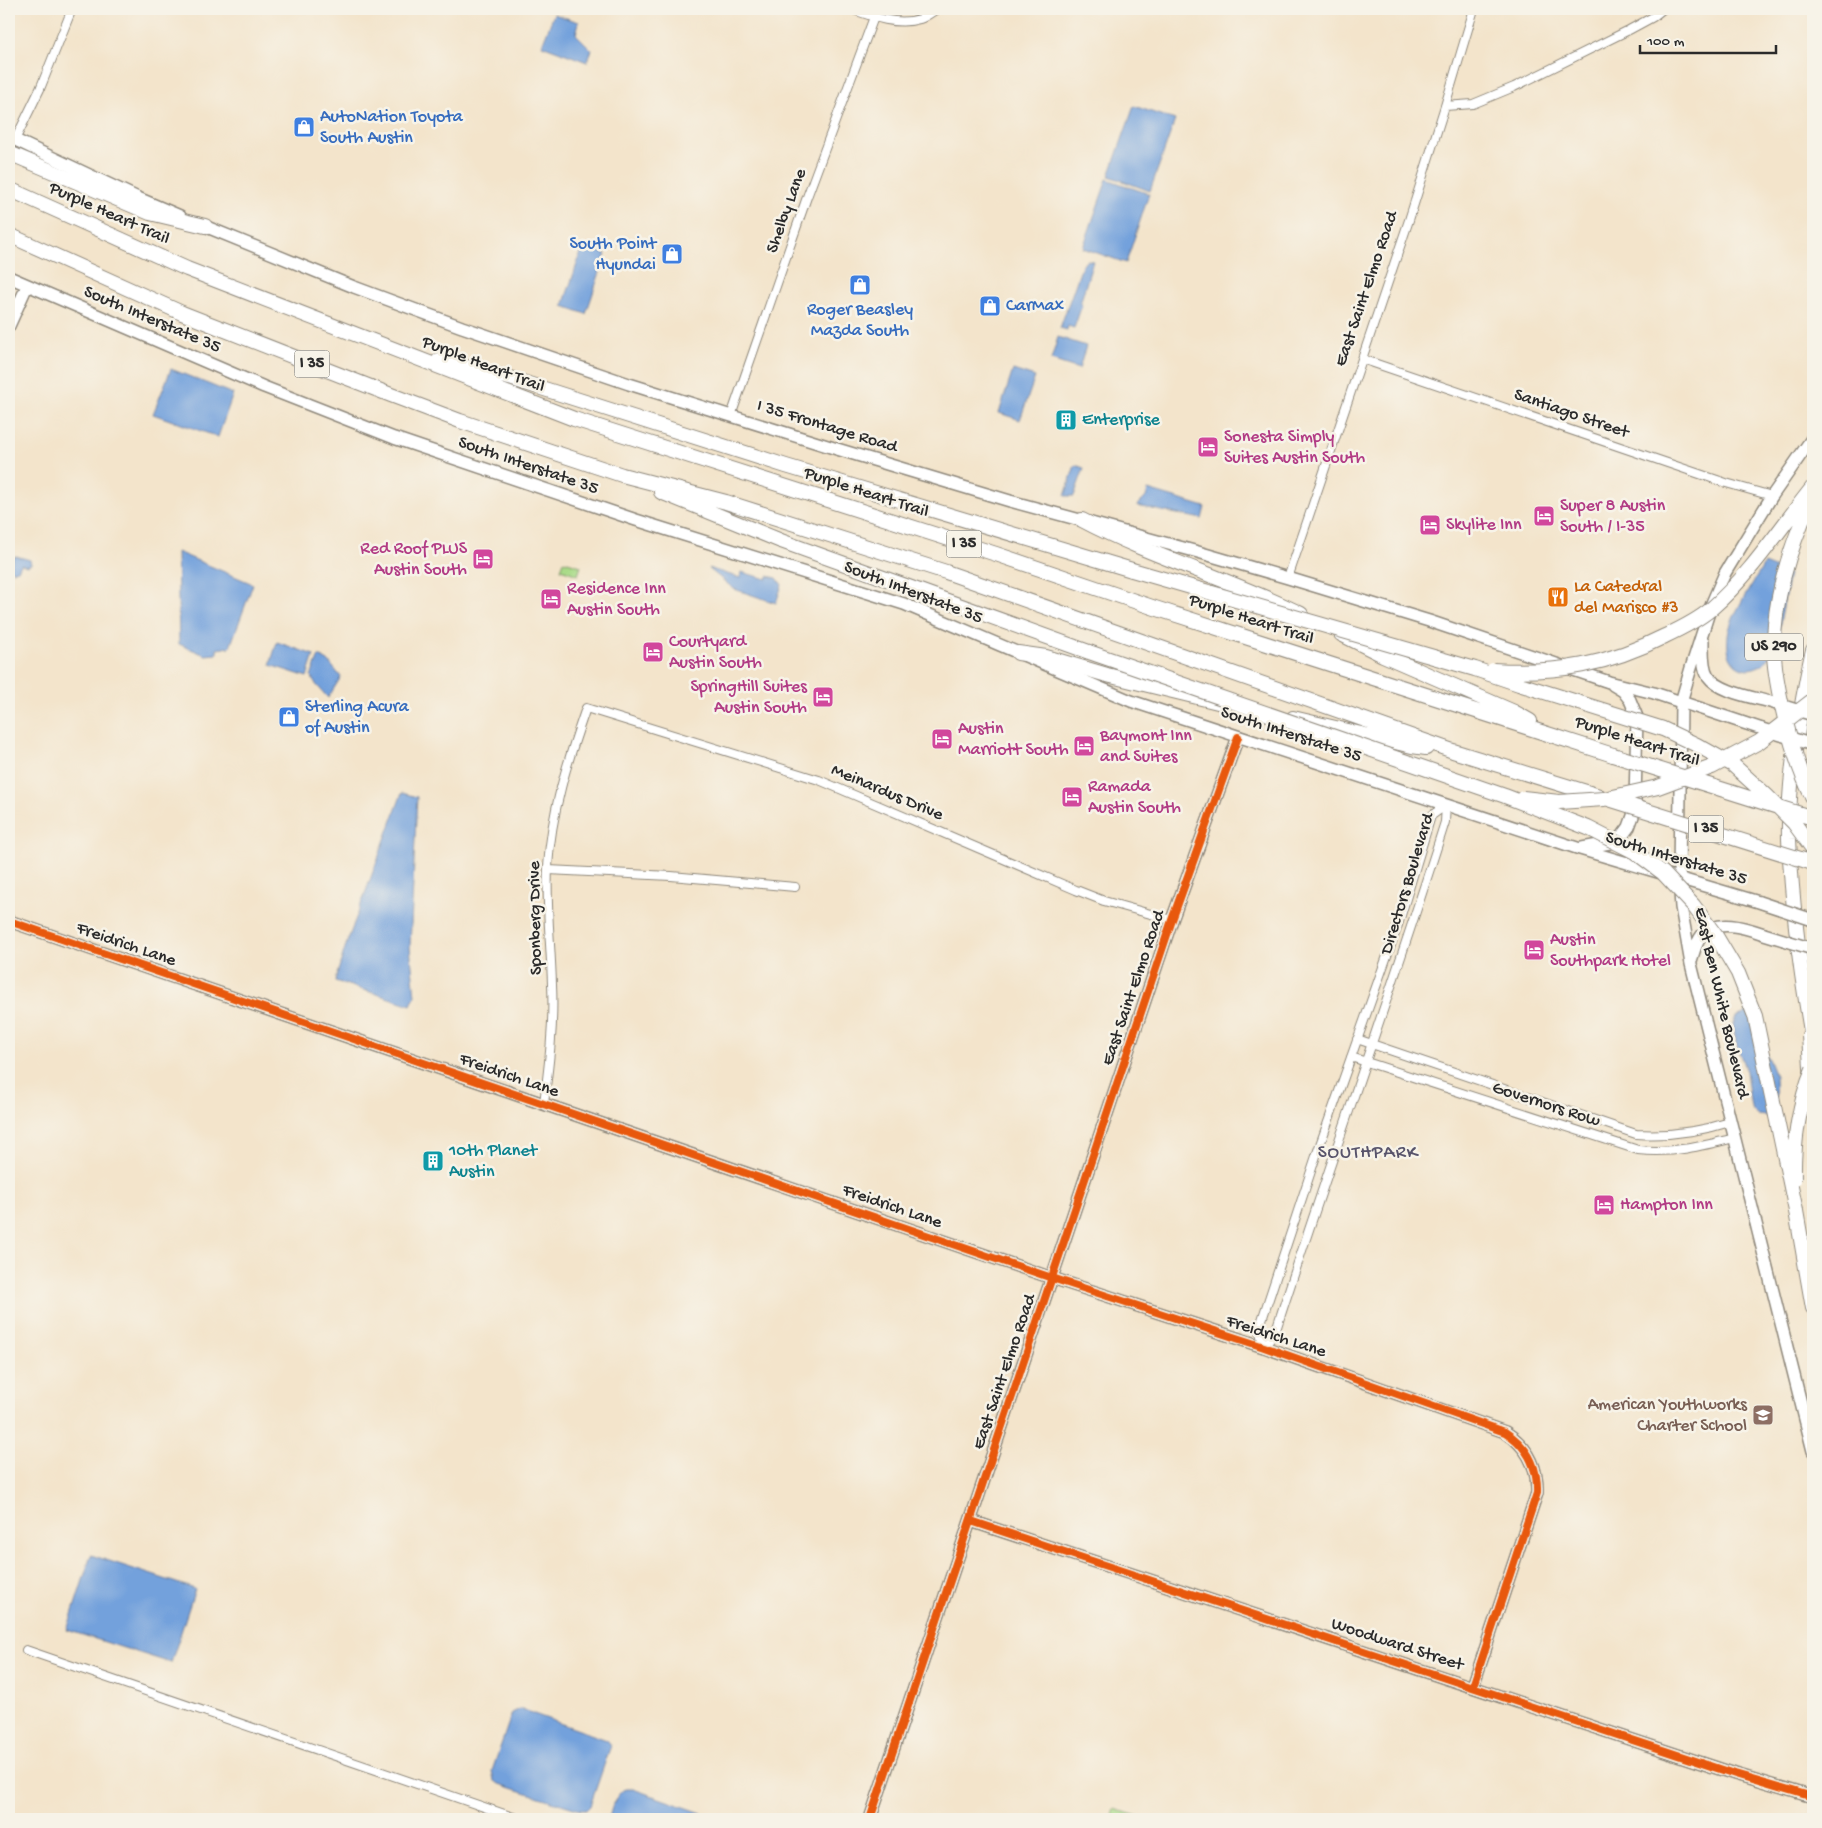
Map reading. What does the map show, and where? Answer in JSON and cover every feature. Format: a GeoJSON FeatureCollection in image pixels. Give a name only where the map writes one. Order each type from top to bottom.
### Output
{"type":"FeatureCollection","features":[{"type":"Feature","properties":{"kind":"highway"},"geometry":{"type":"LineString","coordinates":[[11,143],[150,213],[205,226]]}},
{"type":"Feature","properties":{"kind":"highway","name":"Purple Heart Trail"},"geometry":{"type":"LineString","coordinates":[[9,189],[187,269],[574,419],[996,554],[1309,658],[1560,736],[1613,755],[1813,818]]}},
{"type":"Feature","properties":{"kind":"highway","name":"I 35"},"geometry":{"type":"LineString","coordinates":[[9,235],[182,313],[460,421],[622,475],[726,502],[946,572],[1453,751],[1813,863]]}},
{"type":"Feature","properties":{"kind":"highway"},"geometry":{"type":"LineString","coordinates":[[372,342],[513,379],[786,466],[1132,570],[1475,669],[1663,729],[1733,765],[1794,823],[1813,848]]}},
{"type":"Feature","properties":{"kind":"highway"},"geometry":{"type":"LineString","coordinates":[[622,475],[772,538],[1089,652],[1505,796],[1588,828],[1635,852],[1664,873],[1693,905],[1716,936],[1738,973],[1755,1016],[1796,1211],[1813,1308]]}},
{"type":"Feature","properties":{"kind":"highway"},"geometry":{"type":"LineString","coordinates":[[1475,669],[1523,672],[1561,670],[1600,662],[1640,649],[1677,630],[1710,610],[1735,586],[1763,554],[1813,487]]}},
{"type":"Feature","properties":{"kind":"highway","name":"US 290"},"geometry":{"type":"LineString","coordinates":[[1813,496],[1790,551],[1777,602],[1774,655],[1779,692],[1791,744],[1813,798]]}},
{"type":"Feature","properties":{"kind":"highway"},"geometry":{"type":"LineString","coordinates":[[1082,520],[1116,538],[1295,611],[1383,655],[1514,712],[1560,736]]}},
{"type":"Feature","properties":{"kind":"highway"},"geometry":{"type":"LineString","coordinates":[[1813,650],[1799,722],[1790,786],[1789,829],[1793,899],[1813,1042]]}},
{"type":"Feature","properties":{"kind":"highway"},"geometry":{"type":"LineString","coordinates":[[1018,653],[1046,657],[1107,675],[1207,700],[1318,723],[1412,746],[1453,751]]}},
{"type":"Feature","properties":{"kind":"highway"},"geometry":{"type":"LineString","coordinates":[[1505,796],[1559,802],[1604,799],[1658,786],[1712,766],[1759,742],[1813,700]]}},
{"type":"Feature","properties":{"kind":"highway"},"geometry":{"type":"LineString","coordinates":[[1807,1009],[1813,1099]]}},
{"type":"Feature","properties":{"kind":"highway"},"geometry":{"type":"LineString","coordinates":[[1796,1211],[1794,1166],[1797,1132],[1808,1079],[1813,1069]]}},
{"type":"Feature","properties":{"kind":"main road","name":"I 35 Frontage Road"},"geometry":{"type":"LineString","coordinates":[[205,226],[362,290],[462,327],[563,361],[730,416],[1000,498],[1082,520]]}},
{"type":"Feature","properties":{"kind":"main road","name":"South Interstate 35"},"geometry":{"type":"LineString","coordinates":[[9,277],[264,387],[394,438],[627,517],[904,604],[1114,695],[1580,849],[1813,920]]}},
{"type":"Feature","properties":{"kind":"main road"},"geometry":{"type":"LineString","coordinates":[[9,326],[27,286]]}},
{"type":"Feature","properties":{"kind":"main road","name":"East Ben White Boulevard"},"geometry":{"type":"LineString","coordinates":[[1813,437],[1772,496],[1725,573],[1702,632],[1681,702],[1679,878],[1681,907],[1691,964],[1813,1451]]}},
{"type":"Feature","properties":{"kind":"main road"},"geometry":{"type":"LineString","coordinates":[[1082,520],[1288,578],[1429,621],[1608,682],[1654,693],[1813,744]]}},
{"type":"Feature","properties":{"kind":"main road"},"geometry":{"type":"LineString","coordinates":[[1702,632],[1704,662],[1708,675],[1716,684],[1725,689],[1813,715]]}},
{"type":"Feature","properties":{"kind":"main road"},"geometry":{"type":"LineString","coordinates":[[1580,849],[1610,842],[1623,835],[1629,827],[1636,801],[1637,717],[1630,700],[1623,691],[1608,682]]}},
{"type":"Feature","properties":{"kind":"main road","name":"East Saint Elmo Road"},"geometry":{"type":"LineString","coordinates":[[870,1819],[1172,920],[1238,737]]}},
{"type":"Feature","properties":{"kind":"main road","name":"Freidrich Lane"},"geometry":{"type":"LineString","coordinates":[[9,921],[1052,1278],[1264,1347],[1498,1429],[1512,1436],[1526,1452],[1535,1472],[1536,1499],[1473,1686]]}},
{"type":"Feature","properties":{"kind":"main road"},"geometry":{"type":"LineString","coordinates":[[1691,964],[1695,947],[1702,934],[1714,928],[1726,926],[1739,926],[1813,949]]}},
{"type":"Feature","properties":{"kind":"main road","name":"Woodward Street"},"geometry":{"type":"LineString","coordinates":[[971,1521],[1735,1774],[1813,1797]]}},
{"type":"Feature","properties":{"kind":"street"},"geometry":{"type":"LineString","coordinates":[[11,143],[40,88],[72,9]]}},
{"type":"Feature","properties":{"kind":"street"},"geometry":{"type":"LineString","coordinates":[[851,9],[895,22],[920,19],[937,9]]}},
{"type":"Feature","properties":{"kind":"street","name":"East Saint Elmo Road"},"geometry":{"type":"LineString","coordinates":[[1288,578],[1446,106],[1474,9]]}},
{"type":"Feature","properties":{"kind":"street"},"geometry":{"type":"LineString","coordinates":[[1446,106],[1473,104],[1514,87],[1629,30],[1653,17],[1663,9]]}},
{"type":"Feature","properties":{"kind":"street","name":"Shelby Lane"},"geometry":{"type":"LineString","coordinates":[[730,416],[804,206],[874,17]]}},
{"type":"Feature","properties":{"kind":"street","name":"Santiago Street"},"geometry":{"type":"LineString","coordinates":[[1362,359],[1772,496]]}},
{"type":"Feature","properties":{"kind":"street","name":"Sponberg Drive"},"geometry":{"type":"LineString","coordinates":[[544,1103],[548,1075],[552,1000],[547,911],[548,870],[552,830],[559,795],[586,708]]}},
{"type":"Feature","properties":{"kind":"street","name":"Meinardus Drive"},"geometry":{"type":"LineString","coordinates":[[586,708],[819,780],[1076,890],[1118,905],[1172,920]]}},
{"type":"Feature","properties":{"kind":"street","name":"Directors Boulevard"},"geometry":{"type":"LineString","coordinates":[[1264,1347],[1259,1329],[1357,1039],[1398,925],[1431,816],[1446,805]]}},
{"type":"Feature","properties":{"kind":"street","name":"Directors Boulevard"},"geometry":{"type":"LineString","coordinates":[[1264,1347],[1275,1334],[1371,1044],[1411,930],[1446,822],[1446,805]]}},
{"type":"Feature","properties":{"kind":"street"},"geometry":{"type":"LineString","coordinates":[[548,870],[671,876],[795,887]]}},
{"type":"Feature","properties":{"kind":"street"},"geometry":{"type":"LineString","coordinates":[[1398,925],[1411,930]]}},
{"type":"Feature","properties":{"kind":"street","name":"Governors Row"},"geometry":{"type":"LineString","coordinates":[[1357,1039],[1636,1134],[1655,1136],[1676,1134],[1706,1129],[1730,1122]]}},
{"type":"Feature","properties":{"kind":"street","name":"Governors Row"},"geometry":{"type":"LineString","coordinates":[[1351,1057],[1638,1150],[1655,1152],[1677,1150],[1734,1138]]}},
{"type":"Feature","properties":{"kind":"street"},"geometry":{"type":"LineString","coordinates":[[26,1650],[519,1819]]}},
{"type":"Feature","properties":{"kind":"green space"},"geometry":{"type":"Polygon","coordinates":[[[564,561],[581,566],[578,575],[561,569],[564,561]]]}},
{"type":"Feature","properties":{"kind":"green space"},"geometry":{"type":"Polygon","coordinates":[[[1114,1809],[1148,1819],[1111,1819],[1114,1809]]]}},
{"type":"Feature","properties":{"kind":"water"},"geometry":{"type":"Polygon","coordinates":[[[554,14],[579,22],[576,34],[592,50],[587,62],[542,45],[554,14]]]}},
{"type":"Feature","properties":{"kind":"water"},"geometry":{"type":"Polygon","coordinates":[[[1134,106],[1175,120],[1150,191],[1109,176],[1134,106]]]}},
{"type":"Feature","properties":{"kind":"water"},"geometry":{"type":"Polygon","coordinates":[[[1107,179],[1149,194],[1126,263],[1083,248],[1107,179]]]}},
{"type":"Feature","properties":{"kind":"water"},"geometry":{"type":"Polygon","coordinates":[[[583,246],[606,254],[586,314],[563,306],[583,246]]]}},
{"type":"Feature","properties":{"kind":"water"},"geometry":{"type":"Polygon","coordinates":[[[1087,260],[1093,261],[1074,328],[1068,326],[1067,330],[1060,328],[1082,266],[1087,260]]]}},
{"type":"Feature","properties":{"kind":"water"},"geometry":{"type":"Polygon","coordinates":[[[1058,337],[1086,346],[1079,369],[1051,360],[1058,337]]]}},
{"type":"Feature","properties":{"kind":"water"},"geometry":{"type":"Polygon","coordinates":[[[171,369],[233,394],[218,437],[153,414],[171,369]]]}},
{"type":"Feature","properties":{"kind":"water"},"geometry":{"type":"Polygon","coordinates":[[[1013,370],[1035,377],[1020,420],[999,413],[1013,370]]]}},
{"type":"Feature","properties":{"kind":"water"},"geometry":{"type":"Polygon","coordinates":[[[1075,465],[1084,468],[1074,496],[1065,496],[1075,465]]]}},
{"type":"Feature","properties":{"kind":"water"},"geometry":{"type":"Polygon","coordinates":[[[1148,490],[1205,507],[1202,519],[1137,506],[1146,497],[1148,490]]]}},
{"type":"Feature","properties":{"kind":"water"},"geometry":{"type":"Polygon","coordinates":[[[177,552],[253,584],[230,647],[217,649],[217,654],[205,655],[179,644],[177,552]]]}},
{"type":"Feature","properties":{"kind":"water"},"geometry":{"type":"Polygon","coordinates":[[[16,556],[30,560],[31,564],[27,566],[21,564],[18,570],[12,571],[10,568],[13,557],[16,556]]]}},
{"type":"Feature","properties":{"kind":"water"},"geometry":{"type":"Polygon","coordinates":[[[1764,564],[1789,574],[1778,637],[1770,656],[1762,664],[1754,668],[1745,669],[1738,666],[1732,659],[1728,649],[1728,636],[1738,609],[1764,564]]]}},
{"type":"Feature","properties":{"kind":"water"},"geometry":{"type":"Polygon","coordinates":[[[708,568],[740,578],[741,572],[767,579],[768,576],[777,578],[782,585],[776,603],[734,589],[708,568]]]}},
{"type":"Feature","properties":{"kind":"water"},"geometry":{"type":"Polygon","coordinates":[[[277,642],[314,655],[307,677],[270,665],[277,642]]]}},
{"type":"Feature","properties":{"kind":"water"},"geometry":{"type":"Polygon","coordinates":[[[319,656],[328,661],[341,677],[328,698],[311,676],[319,656]]]}},
{"type":"Feature","properties":{"kind":"water"},"geometry":{"type":"Polygon","coordinates":[[[402,793],[417,797],[410,947],[415,996],[411,1005],[335,981],[345,948],[402,793]]]}},
{"type":"Feature","properties":{"kind":"water"},"geometry":{"type":"Polygon","coordinates":[[[1749,1012],[1775,1076],[1776,1113],[1767,1116],[1757,1115],[1751,1108],[1746,1071],[1736,1043],[1733,1024],[1736,1017],[1749,1012]]]}},
{"type":"Feature","properties":{"kind":"water"},"geometry":{"type":"Polygon","coordinates":[[[91,1555],[195,1589],[171,1663],[67,1630],[91,1555]]]}},
{"type":"Feature","properties":{"kind":"water"},"geometry":{"type":"Polygon","coordinates":[[[520,1709],[607,1740],[611,1745],[590,1806],[586,1810],[580,1810],[499,1784],[494,1780],[492,1771],[512,1713],[520,1709]]]}},
{"type":"Feature","properties":{"kind":"water"},"geometry":{"type":"Polygon","coordinates":[[[633,1789],[719,1819],[609,1819],[617,1797],[623,1790],[633,1789]]]}},
{"type":"Feature","properties":{"kind":"cycle path"},"geometry":{"type":"LineString","coordinates":[[870,1819],[1172,920],[1238,737]]}},
{"type":"Feature","properties":{"kind":"cycle path"},"geometry":{"type":"LineString","coordinates":[[9,921],[1052,1278],[1264,1347],[1505,1432],[1519,1444],[1530,1458],[1536,1474],[1537,1493],[1473,1686]]}},
{"type":"Feature","properties":{"kind":"cycle path"},"geometry":{"type":"LineString","coordinates":[[971,1521],[1735,1774],[1813,1797]]}},
{"type":"Feature","properties":{"kind":"place","name":"AutoNation Toyota South Austin"},"geometry":{"type":"Point","coordinates":[304,127]}},
{"type":"Feature","properties":{"kind":"place","name":"South Point Hyundai"},"geometry":{"type":"Point","coordinates":[672,254]}},
{"type":"Feature","properties":{"kind":"place","name":"Roger Beasley Mazda South"},"geometry":{"type":"Point","coordinates":[860,285]}},
{"type":"Feature","properties":{"kind":"place","name":"CarMax"},"geometry":{"type":"Point","coordinates":[990,306]}},
{"type":"Feature","properties":{"kind":"place","name":"Enterprise"},"geometry":{"type":"Point","coordinates":[1066,420]}},
{"type":"Feature","properties":{"kind":"place","name":"Sonesta Simply Suites Austin South"},"geometry":{"type":"Point","coordinates":[1208,447]}},
{"type":"Feature","properties":{"kind":"place","name":"Super 8 Austin South / I-35"},"geometry":{"type":"Point","coordinates":[1544,516]}},
{"type":"Feature","properties":{"kind":"place","name":"Skylite Inn"},"geometry":{"type":"Point","coordinates":[1430,525]}},
{"type":"Feature","properties":{"kind":"place","name":"Red Roof PLUS Austin South"},"geometry":{"type":"Point","coordinates":[483,559]}},
{"type":"Feature","properties":{"kind":"place","name":"La Catedral del Marisco #3"},"geometry":{"type":"Point","coordinates":[1558,597]}},
{"type":"Feature","properties":{"kind":"place","name":"Residence Inn Austin South"},"geometry":{"type":"Point","coordinates":[551,599]}},
{"type":"Feature","properties":{"kind":"place","name":"Courtyard Austin South"},"geometry":{"type":"Point","coordinates":[653,652]}},
{"type":"Feature","properties":{"kind":"place","name":"SpringHill Suites Austin South"},"geometry":{"type":"Point","coordinates":[823,697]}},
{"type":"Feature","properties":{"kind":"place","name":"Sterling Acura of Austin"},"geometry":{"type":"Point","coordinates":[289,717]}},
{"type":"Feature","properties":{"kind":"place","name":"Austin Marriott South"},"geometry":{"type":"Point","coordinates":[942,739]}},
{"type":"Feature","properties":{"kind":"place","name":"Baymont Inn and Suites"},"geometry":{"type":"Point","coordinates":[1084,746]}},
{"type":"Feature","properties":{"kind":"place","name":"Ramada Austin South"},"geometry":{"type":"Point","coordinates":[1072,797]}},
{"type":"Feature","properties":{"kind":"place","name":"Austin Southpark Hotel"},"geometry":{"type":"Point","coordinates":[1534,950]}},
{"type":"Feature","properties":{"kind":"place","name":"10th Planet Austin"},"geometry":{"type":"Point","coordinates":[433,1161]}},
{"type":"Feature","properties":{"kind":"place","name":"Hampton Inn"},"geometry":{"type":"Point","coordinates":[1604,1205]}},
{"type":"Feature","properties":{"kind":"place","name":"American Youthworks Charter School"},"geometry":{"type":"Point","coordinates":[1763,1415]}},
{"type":"Feature","properties":{"kind":"district","name":"SOUTHPARK"},"geometry":{"type":"Point","coordinates":[1368,1153]}}]}
